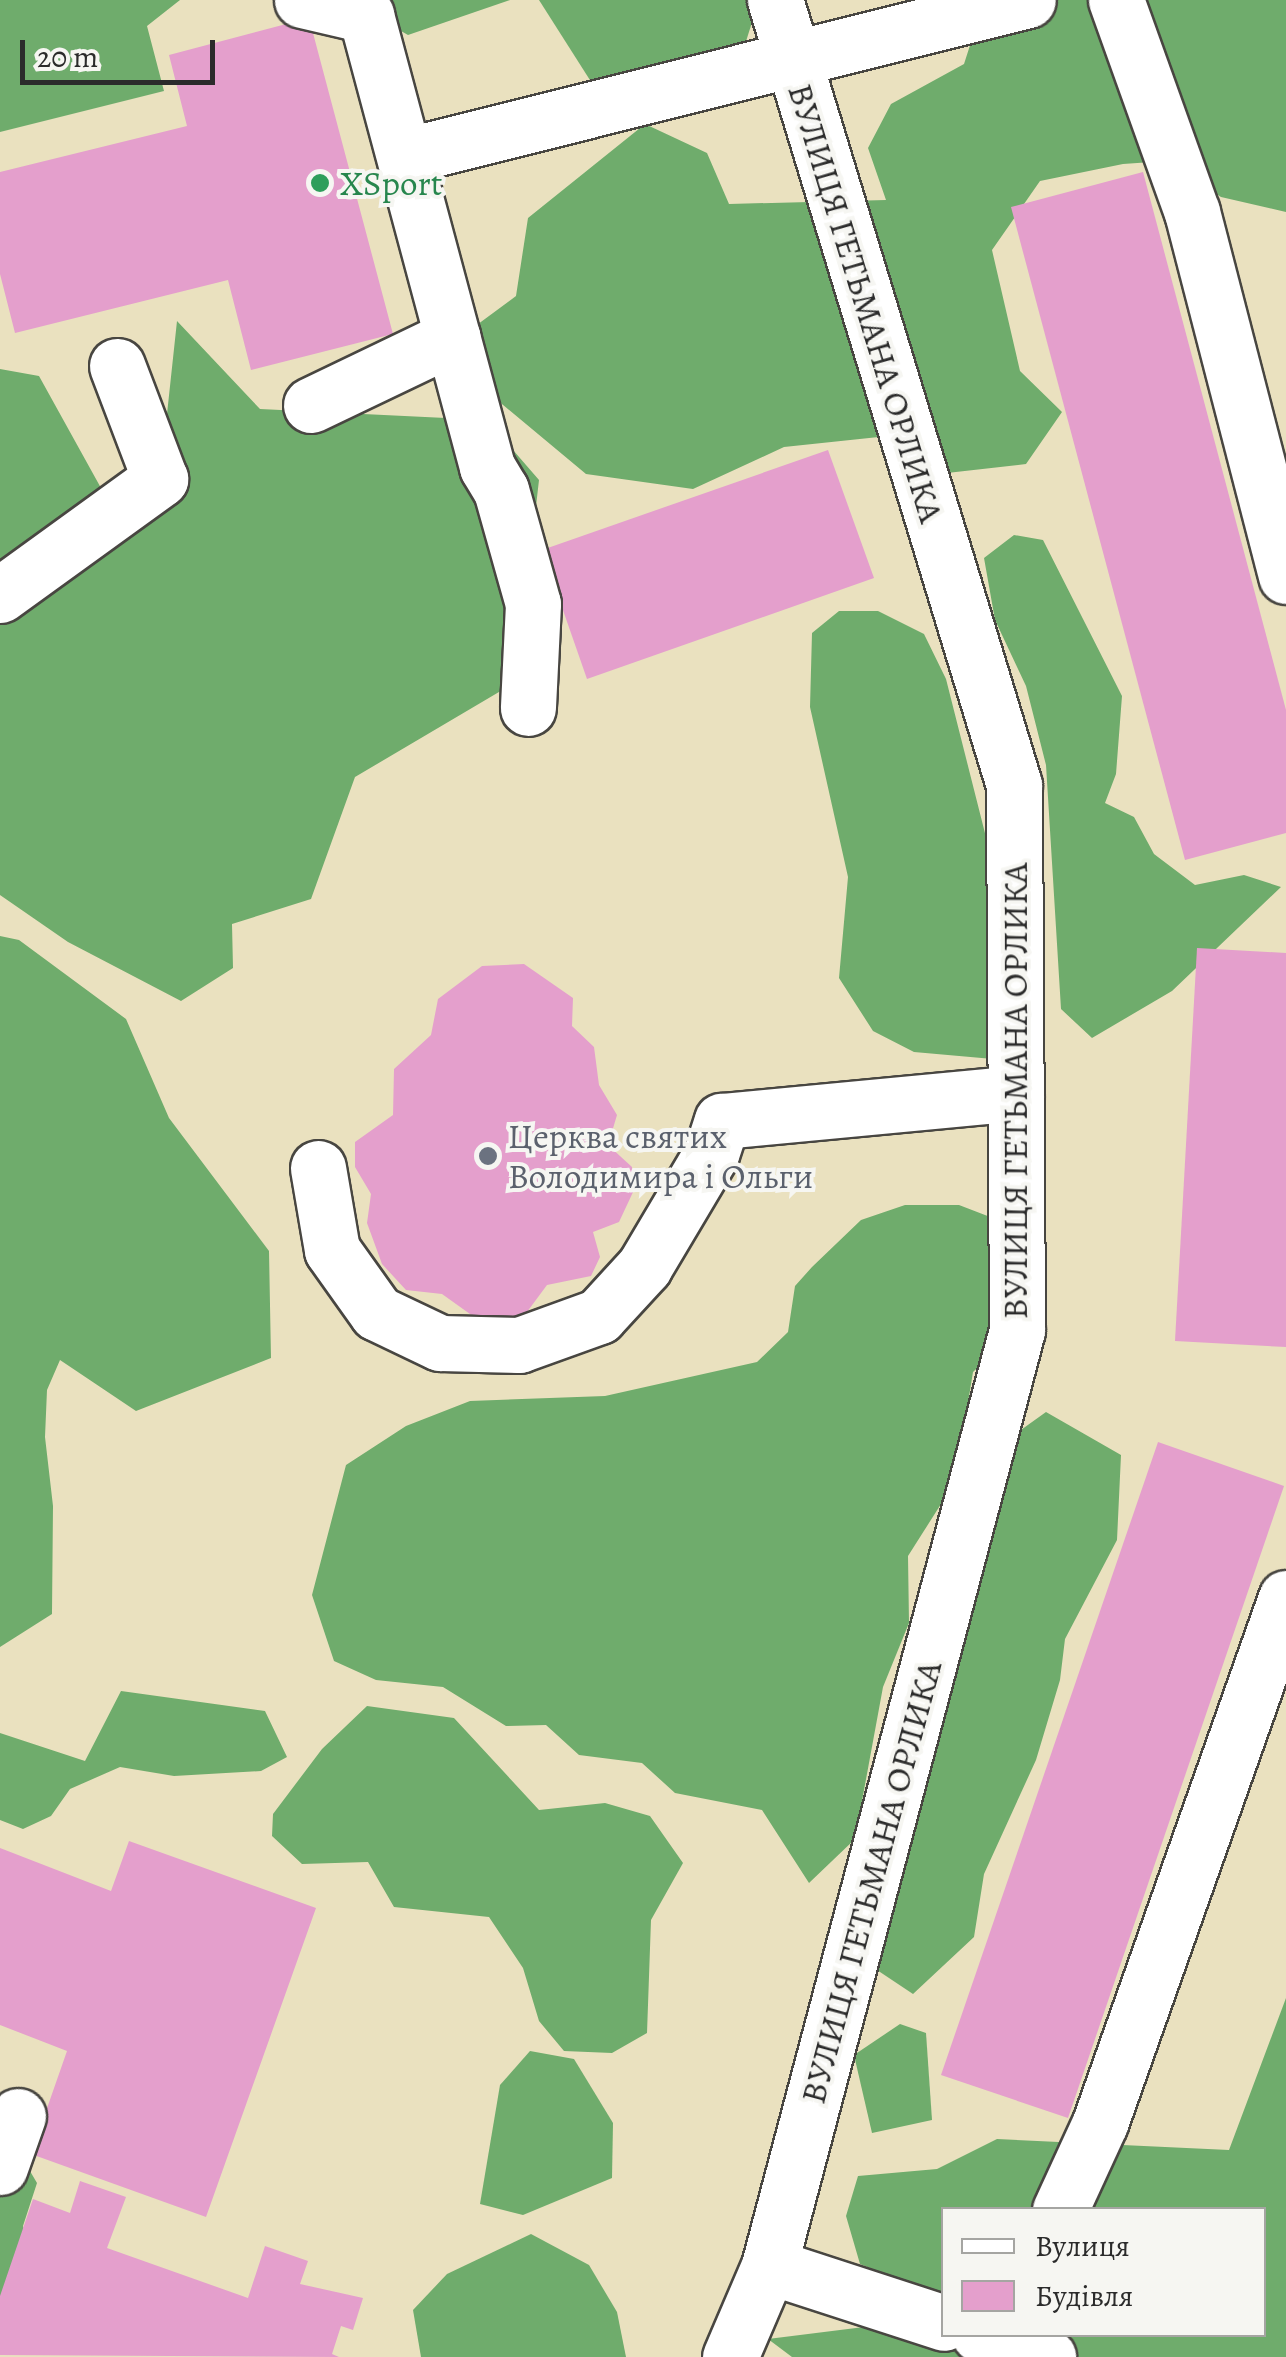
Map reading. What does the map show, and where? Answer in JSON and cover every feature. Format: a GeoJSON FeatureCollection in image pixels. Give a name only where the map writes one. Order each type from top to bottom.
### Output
{"type":"FeatureCollection","features":[{"type":"Feature","properties":{"kind":"street"},"geometry":{"type":"LineString","coordinates":[[302,0],[366,15],[453,337],[534,604],[528,708]]}},
{"type":"Feature","properties":{"kind":"street","name":"ВУЛИЦЯ ГЕТЬМАНА ОРЛИКА"},"geometry":{"type":"LineString","coordinates":[[730,2357],[769,2266],[1017,1330],[1014,785],[775,0]]}},
{"type":"Feature","properties":{"kind":"street"},"geometry":{"type":"LineString","coordinates":[[404,156],[1028,0]]}},
{"type":"Feature","properties":{"kind":"street"},"geometry":{"type":"LineString","coordinates":[[1116,0],[1192,212],[1286,576]]}},
{"type":"Feature","properties":{"kind":"street"},"geometry":{"type":"LineString","coordinates":[[311,405],[453,337]]}},
{"type":"Feature","properties":{"kind":"street"},"geometry":{"type":"LineString","coordinates":[[0,594],[160,480],[117,366]]}},
{"type":"Feature","properties":{"kind":"street"},"geometry":{"type":"LineString","coordinates":[[318,1168],[332,1250],[377,1313],[440,1343],[519,1345],[598,1316],[644,1268],[712,1154],[722,1121],[1016,1093]]}},
{"type":"Feature","properties":{"kind":"street"},"geometry":{"type":"LineString","coordinates":[[1061,2207],[1100,2124],[1286,1598]]}},
{"type":"Feature","properties":{"kind":"street"},"geometry":{"type":"LineString","coordinates":[[0,2166],[18,2116]]}},
{"type":"Feature","properties":{"kind":"street"},"geometry":{"type":"LineString","coordinates":[[769,2266],[941,2322]]}},
{"type":"Feature","properties":{"kind":"green space"},"geometry":{"type":"Polygon","coordinates":[[[0,0],[180,0],[147,26],[164,91],[0,132],[0,0]]]}},
{"type":"Feature","properties":{"kind":"green space"},"geometry":{"type":"Polygon","coordinates":[[[347,0],[510,0],[408,35],[347,0]]]}},
{"type":"Feature","properties":{"kind":"green space"},"geometry":{"type":"Polygon","coordinates":[[[539,0],[753,0],[755,13],[741,57],[595,88],[539,0]]]}},
{"type":"Feature","properties":{"kind":"green space"},"geometry":{"type":"Polygon","coordinates":[[[978,0],[1286,0],[1286,212],[1221,197],[1166,161],[1123,164],[1040,181],[992,250],[1020,371],[1062,412],[1026,464],[947,473],[926,432],[784,447],[693,489],[586,474],[455,365],[470,330],[516,296],[528,218],[645,124],[707,153],[729,204],[886,200],[868,148],[891,104],[964,64],[983,5],[978,0]]]}},
{"type":"Feature","properties":{"kind":"green space"},"geometry":{"type":"Polygon","coordinates":[[[177,321],[260,409],[487,420],[539,480],[516,682],[355,777],[311,899],[232,924],[233,968],[181,1001],[68,942],[0,895],[0,369],[39,376],[122,526],[160,479],[177,321]]]}},
{"type":"Feature","properties":{"kind":"green space"},"geometry":{"type":"Polygon","coordinates":[[[1014,535],[1043,540],[1122,696],[1116,774],[1105,803],[1134,817],[1154,854],[1195,885],[1244,875],[1281,887],[1172,991],[1092,1038],[1061,1009],[1046,765],[1026,686],[995,620],[984,558],[1014,535]]]}},
{"type":"Feature","properties":{"kind":"green space"},"geometry":{"type":"Polygon","coordinates":[[[839,611],[878,611],[924,634],[946,679],[989,849],[993,1059],[914,1052],[873,1031],[839,978],[848,877],[810,707],[812,633],[839,611]]]}},
{"type":"Feature","properties":{"kind":"green space"},"geometry":{"type":"Polygon","coordinates":[[[0,936],[19,940],[126,1019],[169,1118],[269,1251],[271,1358],[136,1411],[60,1360],[47,1390],[45,1437],[53,1506],[52,1614],[0,1647],[0,936]]]}},
{"type":"Feature","properties":{"kind":"green space"},"geometry":{"type":"Polygon","coordinates":[[[905,1205],[959,1205],[998,1220],[1017,1330],[973,1372],[955,1482],[908,1556],[909,1623],[883,1687],[855,1839],[809,1883],[762,1810],[675,1793],[642,1763],[579,1755],[546,1725],[506,1726],[443,1687],[376,1680],[334,1661],[312,1595],[346,1465],[406,1426],[470,1401],[605,1396],[757,1362],[788,1332],[795,1286],[812,1267],[861,1220],[905,1205]]]}},
{"type":"Feature","properties":{"kind":"green space"},"geometry":{"type":"Polygon","coordinates":[[[1046,1412],[1121,1455],[1117,1540],[1065,1639],[1060,1680],[1036,1760],[984,1874],[974,1937],[913,1994],[874,1968],[1007,1440],[1046,1412]]]}},
{"type":"Feature","properties":{"kind":"green space"},"geometry":{"type":"Polygon","coordinates":[[[121,1691],[265,1711],[287,1757],[261,1771],[174,1776],[120,1767],[70,1789],[51,1816],[23,1829],[0,1820],[0,1733],[85,1761],[121,1691]]]}},
{"type":"Feature","properties":{"kind":"green space"},"geometry":{"type":"Polygon","coordinates":[[[367,1706],[454,1718],[539,1810],[605,1803],[650,1816],[683,1863],[651,1920],[647,2033],[612,2053],[564,2051],[539,2021],[523,1968],[489,1917],[394,1907],[368,1862],[302,1864],[272,1836],[273,1814],[322,1749],[367,1706]]]}},
{"type":"Feature","properties":{"kind":"green space"},"geometry":{"type":"Polygon","coordinates":[[[1286,1998],[1286,2357],[792,2357],[768,2339],[888,2324],[931,2293],[860,2264],[846,2216],[858,2176],[937,2169],[997,2139],[1229,2150],[1286,1998]]]}},
{"type":"Feature","properties":{"kind":"green space"},"geometry":{"type":"Polygon","coordinates":[[[900,2024],[926,2033],[932,2120],[872,2133],[854,2055],[900,2024]]]}},
{"type":"Feature","properties":{"kind":"green space"},"geometry":{"type":"Polygon","coordinates":[[[530,2051],[574,2059],[613,2123],[612,2178],[523,2215],[480,2204],[500,2085],[530,2051]]]}},
{"type":"Feature","properties":{"kind":"green space"},"geometry":{"type":"Polygon","coordinates":[[[0,2120],[37,2183],[23,2226],[31,2255],[0,2329],[0,2120]]]}},
{"type":"Feature","properties":{"kind":"green space"},"geometry":{"type":"Polygon","coordinates":[[[531,2234],[589,2265],[617,2312],[626,2357],[421,2357],[413,2310],[447,2274],[531,2234]]]}},
{"type":"Feature","properties":{"kind":"building"},"geometry":{"type":"Polygon","coordinates":[[[309,18],[393,334],[251,370],[228,280],[15,333],[0,274],[0,172],[187,126],[169,55],[309,18]]]}},
{"type":"Feature","properties":{"kind":"building"},"geometry":{"type":"Polygon","coordinates":[[[1143,172],[1286,710],[1286,833],[1185,860],[1011,207],[1143,172]]]}},
{"type":"Feature","properties":{"kind":"building"},"geometry":{"type":"Polygon","coordinates":[[[828,450],[874,578],[587,679],[542,550],[828,450]]]}},
{"type":"Feature","properties":{"kind":"building"},"geometry":{"type":"Polygon","coordinates":[[[1197,948],[1286,953],[1286,1347],[1175,1341],[1197,948]]]}},
{"type":"Feature","properties":{"kind":"building","name":"Церква святих Володимира і Ольги"},"geometry":{"type":"Polygon","coordinates":[[[524,964],[573,998],[572,1026],[594,1047],[599,1085],[617,1115],[608,1145],[632,1167],[634,1190],[619,1222],[593,1232],[600,1257],[591,1276],[547,1285],[527,1312],[491,1329],[442,1294],[406,1290],[382,1264],[367,1223],[371,1194],[355,1167],[355,1142],[393,1115],[394,1069],[431,1035],[438,999],[482,966],[524,964]]]}},
{"type":"Feature","properties":{"kind":"building"},"geometry":{"type":"Polygon","coordinates":[[[1158,1442],[1284,1486],[1068,2118],[941,2075],[1158,1442]]]}},
{"type":"Feature","properties":{"kind":"building"},"geometry":{"type":"Polygon","coordinates":[[[129,1841],[316,1908],[206,2217],[31,2154],[67,2051],[0,2025],[0,1848],[111,1891],[129,1841]]]}},
{"type":"Feature","properties":{"kind":"building"},"geometry":{"type":"Polygon","coordinates":[[[80,2181],[126,2197],[107,2248],[248,2298],[265,2246],[308,2261],[300,2284],[363,2298],[353,2330],[341,2326],[332,2354],[339,2357],[0,2355],[0,2296],[33,2199],[70,2213],[80,2181]]]}},
{"type":"Feature","properties":{"kind":"place","name":"XSport"},"geometry":{"type":"Point","coordinates":[320,183]}},
{"type":"Feature","properties":{"kind":"place","name":"Церква святих Володимира і Ольги"},"geometry":{"type":"Point","coordinates":[488,1156]}}]}
